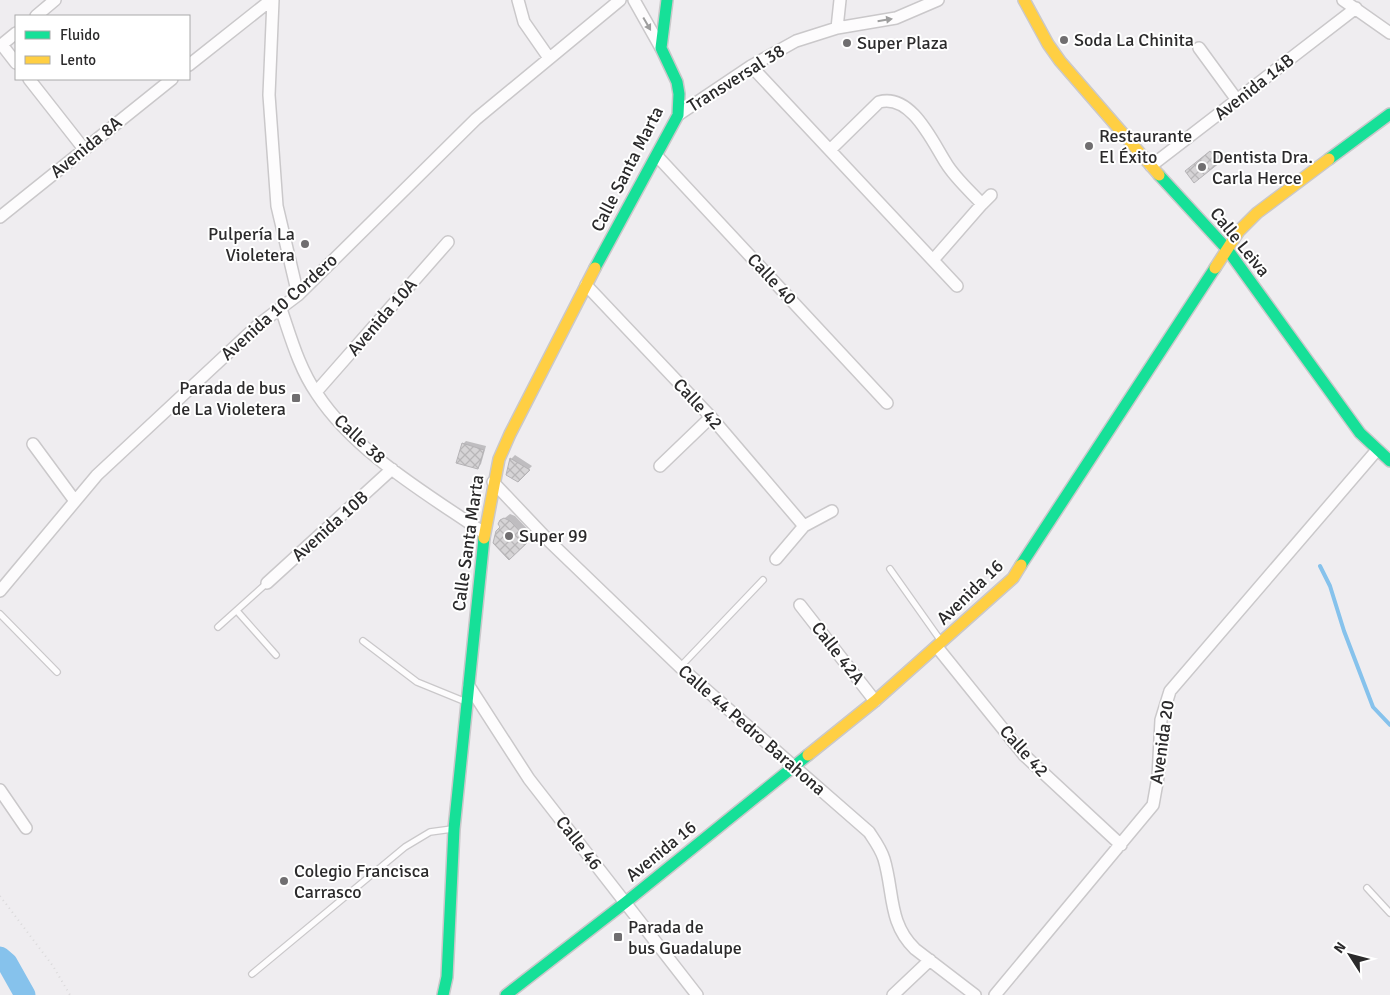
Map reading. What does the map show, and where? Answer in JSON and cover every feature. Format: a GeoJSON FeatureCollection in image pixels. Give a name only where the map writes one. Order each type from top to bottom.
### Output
{"type":"FeatureCollection","features":[{"type":"Feature","properties":{"kind":"street"},"geometry":{"type":"LineString","coordinates":[[37,15],[55,0]]}},
{"type":"Feature","properties":{"kind":"street"},"geometry":{"type":"LineString","coordinates":[[190,64],[272,0]]}},
{"type":"Feature","properties":{"kind":"street"},"geometry":{"type":"LineString","coordinates":[[272,0],[269,95],[277,206],[298,295]]}},
{"type":"Feature","properties":{"kind":"street"},"geometry":{"type":"LineString","coordinates":[[518,0],[524,22],[548,58]]}},
{"type":"Feature","properties":{"kind":"street","name":"Avenida 10 Cordero"},"geometry":{"type":"LineString","coordinates":[[1,585],[97,475],[243,338],[298,295],[476,119],[620,0]]}},
{"type":"Feature","properties":{"kind":"street","name":"Calle Santa Marta"},"geometry":{"type":"LineString","coordinates":[[444,995],[447,977],[454,829],[468,703],[468,686],[484,533],[499,459],[586,285],[678,115],[679,94],[677,82],[661,48],[634,0]]}},
{"type":"Feature","properties":{"kind":"street"},"geometry":{"type":"LineString","coordinates":[[661,48],[667,0]]}},
{"type":"Feature","properties":{"kind":"street"},"geometry":{"type":"LineString","coordinates":[[837,28],[840,0]]}},
{"type":"Feature","properties":{"kind":"street","name":"Transversal 38"},"geometry":{"type":"LineString","coordinates":[[678,115],[750,66],[796,41],[837,28],[896,18],[938,0]]}},
{"type":"Feature","properties":{"kind":"street","name":"Calle Leiva"},"geometry":{"type":"LineString","coordinates":[[1024,0],[1048,44],[1060,61],[1151,166],[1227,249],[1360,433],[1390,461]]}},
{"type":"Feature","properties":{"kind":"street"},"geometry":{"type":"LineString","coordinates":[[1342,0],[1390,33]]}},
{"type":"Feature","properties":{"kind":"street","name":"Avenida 14B"},"geometry":{"type":"LineString","coordinates":[[1151,166],[1356,8]]}},
{"type":"Feature","properties":{"kind":"street"},"geometry":{"type":"LineString","coordinates":[[15,34],[1,46],[15,62]]}},
{"type":"Feature","properties":{"kind":"street"},"geometry":{"type":"LineString","coordinates":[[1200,48],[1237,100]]}},
{"type":"Feature","properties":{"kind":"street"},"geometry":{"type":"LineString","coordinates":[[750,66],[956,286]]}},
{"type":"Feature","properties":{"kind":"street"},"geometry":{"type":"LineString","coordinates":[[30,80],[84,148]]}},
{"type":"Feature","properties":{"kind":"street","name":"Avenida 8A"},"geometry":{"type":"LineString","coordinates":[[0,217],[171,80]]}},
{"type":"Feature","properties":{"kind":"street"},"geometry":{"type":"LineString","coordinates":[[830,150],[879,102],[888,99],[895,101],[927,129],[946,164],[982,204]]}},
{"type":"Feature","properties":{"kind":"street","name":"Avenida 16"},"geometry":{"type":"LineString","coordinates":[[506,995],[626,902],[875,701],[1013,578],[1240,231],[1257,213],[1390,114]]}},
{"type":"Feature","properties":{"kind":"street","name":"Calle 40"},"geometry":{"type":"LineString","coordinates":[[656,156],[887,403]]}},
{"type":"Feature","properties":{"kind":"street"},"geometry":{"type":"LineString","coordinates":[[933,260],[991,195]]}},
{"type":"Feature","properties":{"kind":"street","name":"Avenida 10A"},"geometry":{"type":"LineString","coordinates":[[316,392],[448,242]]}},
{"type":"Feature","properties":{"kind":"street","name":"Calle 42"},"geometry":{"type":"LineString","coordinates":[[586,285],[711,417],[804,526]]}},
{"type":"Feature","properties":{"kind":"street","name":"Calle 38"},"geometry":{"type":"LineString","coordinates":[[281,309],[296,353],[316,392],[339,422],[392,469],[484,533]]}},
{"type":"Feature","properties":{"kind":"street"},"geometry":{"type":"LineString","coordinates":[[660,466],[711,417]]}},
{"type":"Feature","properties":{"kind":"street"},"geometry":{"type":"LineString","coordinates":[[33,444],[75,501]]}},
{"type":"Feature","properties":{"kind":"street","name":"Avenida 20"},"geometry":{"type":"LineString","coordinates":[[995,995],[1153,805],[1158,778],[1162,720],[1170,691],[1377,450]]}},
{"type":"Feature","properties":{"kind":"street","name":"Avenida 10B"},"geometry":{"type":"LineString","coordinates":[[267,583],[392,469]]}},
{"type":"Feature","properties":{"kind":"street","name":"Calle 44 Pedro Barahona"},"geometry":{"type":"LineString","coordinates":[[493,482],[548,541],[680,666],[853,818],[873,839],[884,857],[894,914],[907,941],[975,995]]}},
{"type":"Feature","properties":{"kind":"street"},"geometry":{"type":"LineString","coordinates":[[776,559],[804,526],[832,511]]}},
{"type":"Feature","properties":{"kind":"street","name":"Calle 42A"},"geometry":{"type":"LineString","coordinates":[[800,605],[875,701]]}},
{"type":"Feature","properties":{"kind":"street","name":"Calle 42"},"geometry":{"type":"LineString","coordinates":[[940,644],[1024,755],[1121,845]]}},
{"type":"Feature","properties":{"kind":"street","name":"Calle 46"},"geometry":{"type":"LineString","coordinates":[[468,686],[528,779],[697,995]]}},
{"type":"Feature","properties":{"kind":"street"},"geometry":{"type":"LineString","coordinates":[[0,790],[26,828]]}},
{"type":"Feature","properties":{"kind":"street"},"geometry":{"type":"LineString","coordinates":[[893,995],[930,960]]}},
{"type":"Feature","properties":{"kind":"lane","name":"Calle 42"},"geometry":{"type":"LineString","coordinates":[[890,570],[940,644]]}},
{"type":"Feature","properties":{"kind":"lane"},"geometry":{"type":"LineString","coordinates":[[680,666],[763,580]]}},
{"type":"Feature","properties":{"kind":"lane"},"geometry":{"type":"LineString","coordinates":[[218,627],[267,583]]}},
{"type":"Feature","properties":{"kind":"lane"},"geometry":{"type":"LineString","coordinates":[[237,610],[276,655]]}},
{"type":"Feature","properties":{"kind":"lane"},"geometry":{"type":"LineString","coordinates":[[0,614],[58,672]]}},
{"type":"Feature","properties":{"kind":"lane"},"geometry":{"type":"LineString","coordinates":[[363,641],[417,682],[468,703]]}},
{"type":"Feature","properties":{"kind":"lane"},"geometry":{"type":"LineString","coordinates":[[252,974],[405,847],[430,832],[454,829]]}},
{"type":"Feature","properties":{"kind":"lane"},"geometry":{"type":"LineString","coordinates":[[1367,888],[1390,913]]}},
{"type":"Feature","properties":{"kind":"path"},"geometry":{"type":"LineString","coordinates":[[0,896],[53,966],[70,995]]}},
{"type":"Feature","properties":{"kind":"building","name":"Dentista Dra. Carla Herce"},"geometry":{"type":"Polygon","coordinates":[[[1210,151],[1219,163],[1194,183],[1185,171],[1210,151]]]}},
{"type":"Feature","properties":{"kind":"building"},"geometry":{"type":"Polygon","coordinates":[[[462,443],[484,450],[478,469],[456,463],[462,443]]]}},
{"type":"Feature","properties":{"kind":"building"},"geometry":{"type":"Polygon","coordinates":[[[510,458],[530,470],[518,482],[506,475],[510,458]]]}},
{"type":"Feature","properties":{"kind":"building","name":"Super 99"},"geometry":{"type":"Polygon","coordinates":[[[504,518],[510,521],[529,541],[509,560],[493,543],[496,531],[500,527],[498,524],[504,518]]]}},
{"type":"Feature","properties":{"kind":"waterway"},"geometry":{"type":"LineString","coordinates":[[1320,566],[1330,586],[1344,631],[1373,707],[1390,725]]}},
{"type":"Feature","properties":{"kind":"waterway"},"geometry":{"type":"LineString","coordinates":[[0,957],[7,963],[25,995]]}},
{"type":"Feature","properties":{"kind":"traffic: fast"},"geometry":{"type":"LineString","coordinates":[[595,268],[678,115],[679,94],[677,82],[661,48],[667,0]]}},
{"type":"Feature","properties":{"kind":"traffic: fast"},"geometry":{"type":"LineString","coordinates":[[1329,159],[1390,114]]}},
{"type":"Feature","properties":{"kind":"traffic: fast"},"geometry":{"type":"LineString","coordinates":[[1159,175],[1227,249],[1360,433],[1390,461]]}},
{"type":"Feature","properties":{"kind":"traffic: fast"},"geometry":{"type":"LineString","coordinates":[[1021,565],[1215,268]]}},
{"type":"Feature","properties":{"kind":"traffic: fast"},"geometry":{"type":"LineString","coordinates":[[443,995],[447,977],[454,829],[484,538]]}},
{"type":"Feature","properties":{"kind":"traffic: fast"},"geometry":{"type":"LineString","coordinates":[[506,995],[626,902],[808,755]]}},
{"type":"Feature","properties":{"kind":"traffic: slow"},"geometry":{"type":"LineString","coordinates":[[1024,0],[1048,44],[1060,61],[1159,175]]}},
{"type":"Feature","properties":{"kind":"traffic: slow"},"geometry":{"type":"LineString","coordinates":[[1215,268],[1239,231],[1257,213],[1329,159]]}},
{"type":"Feature","properties":{"kind":"traffic: slow"},"geometry":{"type":"LineString","coordinates":[[484,538],[499,459],[595,268]]}},
{"type":"Feature","properties":{"kind":"traffic: slow"},"geometry":{"type":"LineString","coordinates":[[808,755],[875,701],[1013,578],[1021,565]]}},
{"type":"Feature","properties":{"kind":"place","name":"Soda La Chinita"},"geometry":{"type":"Point","coordinates":[1064,40]}},
{"type":"Feature","properties":{"kind":"place","name":"Super Plaza"},"geometry":{"type":"Point","coordinates":[847,43]}},
{"type":"Feature","properties":{"kind":"place","name":"Restaurante El Éxito"},"geometry":{"type":"Point","coordinates":[1089,146]}},
{"type":"Feature","properties":{"kind":"place","name":"Dentista Dra. Carla Herce"},"geometry":{"type":"Point","coordinates":[1202,167]}},
{"type":"Feature","properties":{"kind":"place","name":"Pulpería La Violetera"},"geometry":{"type":"Point","coordinates":[305,244]}},
{"type":"Feature","properties":{"kind":"place","name":"Parada de bus de La Violetera"},"geometry":{"type":"Point","coordinates":[296,398]}},
{"type":"Feature","properties":{"kind":"place","name":"Super 99"},"geometry":{"type":"Point","coordinates":[509,536]}},
{"type":"Feature","properties":{"kind":"place","name":"Colegio Francisca Carrasco"},"geometry":{"type":"Point","coordinates":[284,881]}},
{"type":"Feature","properties":{"kind":"place","name":"Parada de bus Guadalupe"},"geometry":{"type":"Point","coordinates":[618,937]}}]}
